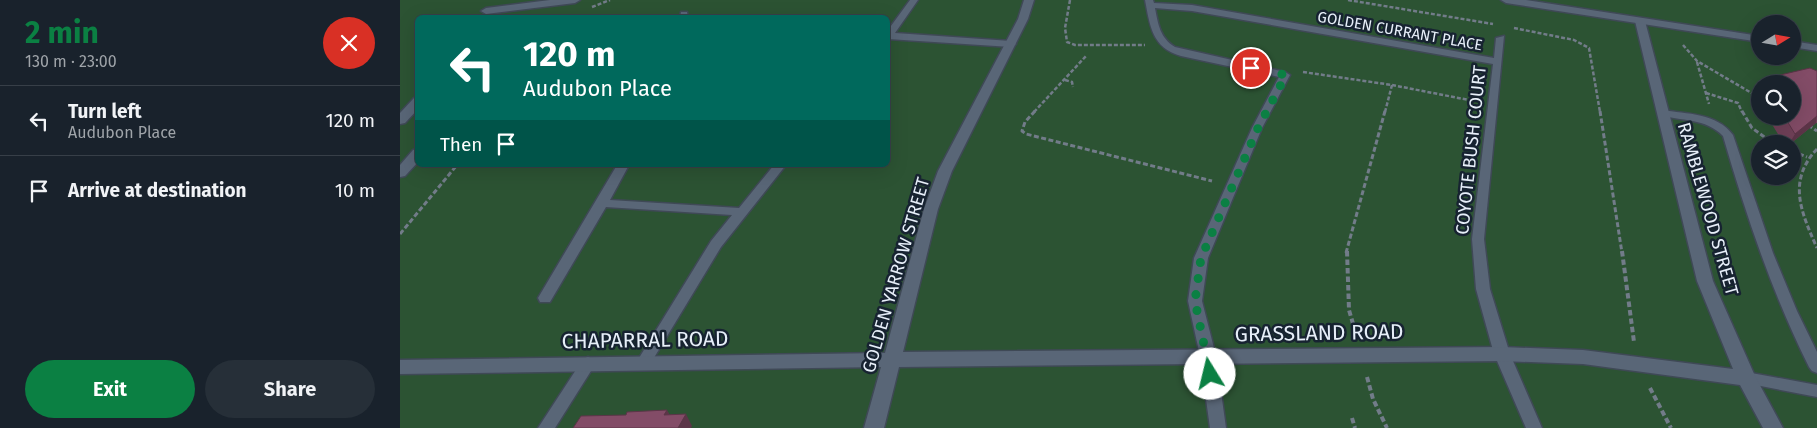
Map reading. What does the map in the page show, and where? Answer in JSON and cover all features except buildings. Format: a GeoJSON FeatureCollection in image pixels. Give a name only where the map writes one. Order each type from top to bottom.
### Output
{"type":"FeatureCollection","features":[{"type":"Feature","properties":{"kind":"street"},"geometry":{"type":"LineString","coordinates":[[484,14],[493,0]]}},
{"type":"Feature","properties":{"kind":"street"},"geometry":{"type":"LineString","coordinates":[[484,14],[528,3],[575,0]]}},
{"type":"Feature","properties":{"kind":"street","name":"GOLDEN YARROW STREET"},"geometry":{"type":"LineString","coordinates":[[874,428],[931,209],[945,171],[1011,44],[1029,0]]}},
{"type":"Feature","properties":{"kind":"street"},"geometry":{"type":"LineString","coordinates":[[1506,0],[1751,38]]}},
{"type":"Feature","properties":{"kind":"street"},"geometry":{"type":"LineString","coordinates":[[520,15],[528,3]]}},
{"type":"Feature","properties":{"kind":"street","name":"RAMBLEWOOD STREET"},"geometry":{"type":"LineString","coordinates":[[1640,21],[1705,282],[1746,378],[1773,428]]}},
{"type":"Feature","properties":{"kind":"street"},"geometry":{"type":"LineString","coordinates":[[1801,45],[1817,48]]}},
{"type":"Feature","properties":{"kind":"street"},"geometry":{"type":"LineString","coordinates":[[400,120],[415,104]]}},
{"type":"Feature","properties":{"kind":"street"},"geometry":{"type":"LineString","coordinates":[[400,173],[415,156]]}},
{"type":"Feature","properties":{"kind":"street","name":"GRASSLAND ROAD"},"geometry":{"type":"LineString","coordinates":[[891,361],[1502,354],[1583,357],[1746,378]]}},
{"type":"Feature","properties":{"kind":"street","name":"CHAPARRAL ROAD"},"geometry":{"type":"LineString","coordinates":[[400,367],[644,362],[891,361]]}},
{"type":"Feature","properties":{"kind":"lane"},"geometry":{"type":"LineString","coordinates":[[890,33],[914,0]]}},
{"type":"Feature","properties":{"kind":"lane"},"geometry":{"type":"LineString","coordinates":[[1150,2],[1157,38],[1161,44],[1181,53],[1286,75],[1258,128],[1201,258],[1195,301],[1208,356],[1218,428]]}},
{"type":"Feature","properties":{"kind":"lane","name":"GOLDEN CURRANT PLACE"},"geometry":{"type":"LineString","coordinates":[[1150,2],[1498,62]]}},
{"type":"Feature","properties":{"kind":"lane","name":"COYOTE BUSH COURT"},"geometry":{"type":"LineString","coordinates":[[1502,32],[1478,239],[1483,289],[1502,354],[1534,428]]}},
{"type":"Feature","properties":{"kind":"lane"},"geometry":{"type":"LineString","coordinates":[[890,36],[1011,44]]}},
{"type":"Feature","properties":{"kind":"lane"},"geometry":{"type":"LineString","coordinates":[[1662,112],[1714,124],[1728,135],[1754,220],[1774,276],[1817,367]]}},
{"type":"Feature","properties":{"kind":"lane"},"geometry":{"type":"LineString","coordinates":[[545,298],[602,203],[621,167]]}},
{"type":"Feature","properties":{"kind":"lane"},"geometry":{"type":"LineString","coordinates":[[644,362],[716,244],[778,167]]}},
{"type":"Feature","properties":{"kind":"lane"},"geometry":{"type":"LineString","coordinates":[[602,203],[741,212]]}},
{"type":"Feature","properties":{"kind":"lane"},"geometry":{"type":"LineString","coordinates":[[546,428],[588,363]]}},
{"type":"Feature","properties":{"kind":"lane"},"geometry":{"type":"LineString","coordinates":[[1746,378],[1817,391]]}},
{"type":"Feature","properties":{"kind":"path"},"geometry":{"type":"LineString","coordinates":[[591,7],[610,0]]}},
{"type":"Feature","properties":{"kind":"path"},"geometry":{"type":"LineString","coordinates":[[1070,0],[1070,12],[1064,36],[1067,42],[1131,46],[1161,44]]}},
{"type":"Feature","properties":{"kind":"path"},"geometry":{"type":"LineString","coordinates":[[1348,0],[1502,32]]}},
{"type":"Feature","properties":{"kind":"path"},"geometry":{"type":"LineString","coordinates":[[1511,28],[1574,40],[1589,48],[1615,202],[1632,337],[1655,400],[1671,428]]}},
{"type":"Feature","properties":{"kind":"path"},"geometry":{"type":"LineString","coordinates":[[1086,56],[1025,122],[1022,131],[1026,134],[1232,186]]}},
{"type":"Feature","properties":{"kind":"path"},"geometry":{"type":"LineString","coordinates":[[1714,124],[1697,61],[1751,93]]}},
{"type":"Feature","properties":{"kind":"path"},"geometry":{"type":"LineString","coordinates":[[1286,75],[1309,71],[1493,105]]}},
{"type":"Feature","properties":{"kind":"path"},"geometry":{"type":"LineString","coordinates":[[1064,80],[1072,82],[1073,87]]}},
{"type":"Feature","properties":{"kind":"path"},"geometry":{"type":"LineString","coordinates":[[1387,428],[1373,399],[1349,310],[1346,254],[1392,85]]}},
{"type":"Feature","properties":{"kind":"path"},"geometry":{"type":"LineString","coordinates":[[1706,93],[1738,103],[1746,121],[1758,135]]}},
{"type":"Feature","properties":{"kind":"path"},"geometry":{"type":"LineString","coordinates":[[1801,122],[1817,130]]}},
{"type":"Feature","properties":{"kind":"path"},"geometry":{"type":"LineString","coordinates":[[1817,149],[1807,157],[1799,177],[1800,205],[1817,248]]}},
{"type":"Feature","properties":{"kind":"path"},"geometry":{"type":"LineString","coordinates":[[1801,155],[1807,157]]}},
{"type":"Feature","properties":{"kind":"path"},"geometry":{"type":"LineString","coordinates":[[400,234],[455,167]]}},
{"type":"Feature","properties":{"kind":"path"},"geometry":{"type":"LineString","coordinates":[[1352,418],[1355,428]]}},
{"type":"Feature","properties":{"kind":"green space"},"geometry":{"type":"Polygon","coordinates":[[[400,0],[1817,0],[1817,428],[400,428],[400,0]]]}},
{"type":"Feature","properties":{"kind":"route"},"geometry":{"type":"LineString","coordinates":[[1210,374],[1208,356],[1195,301],[1201,258],[1258,128],[1286,75],[1251,68]]}}]}
